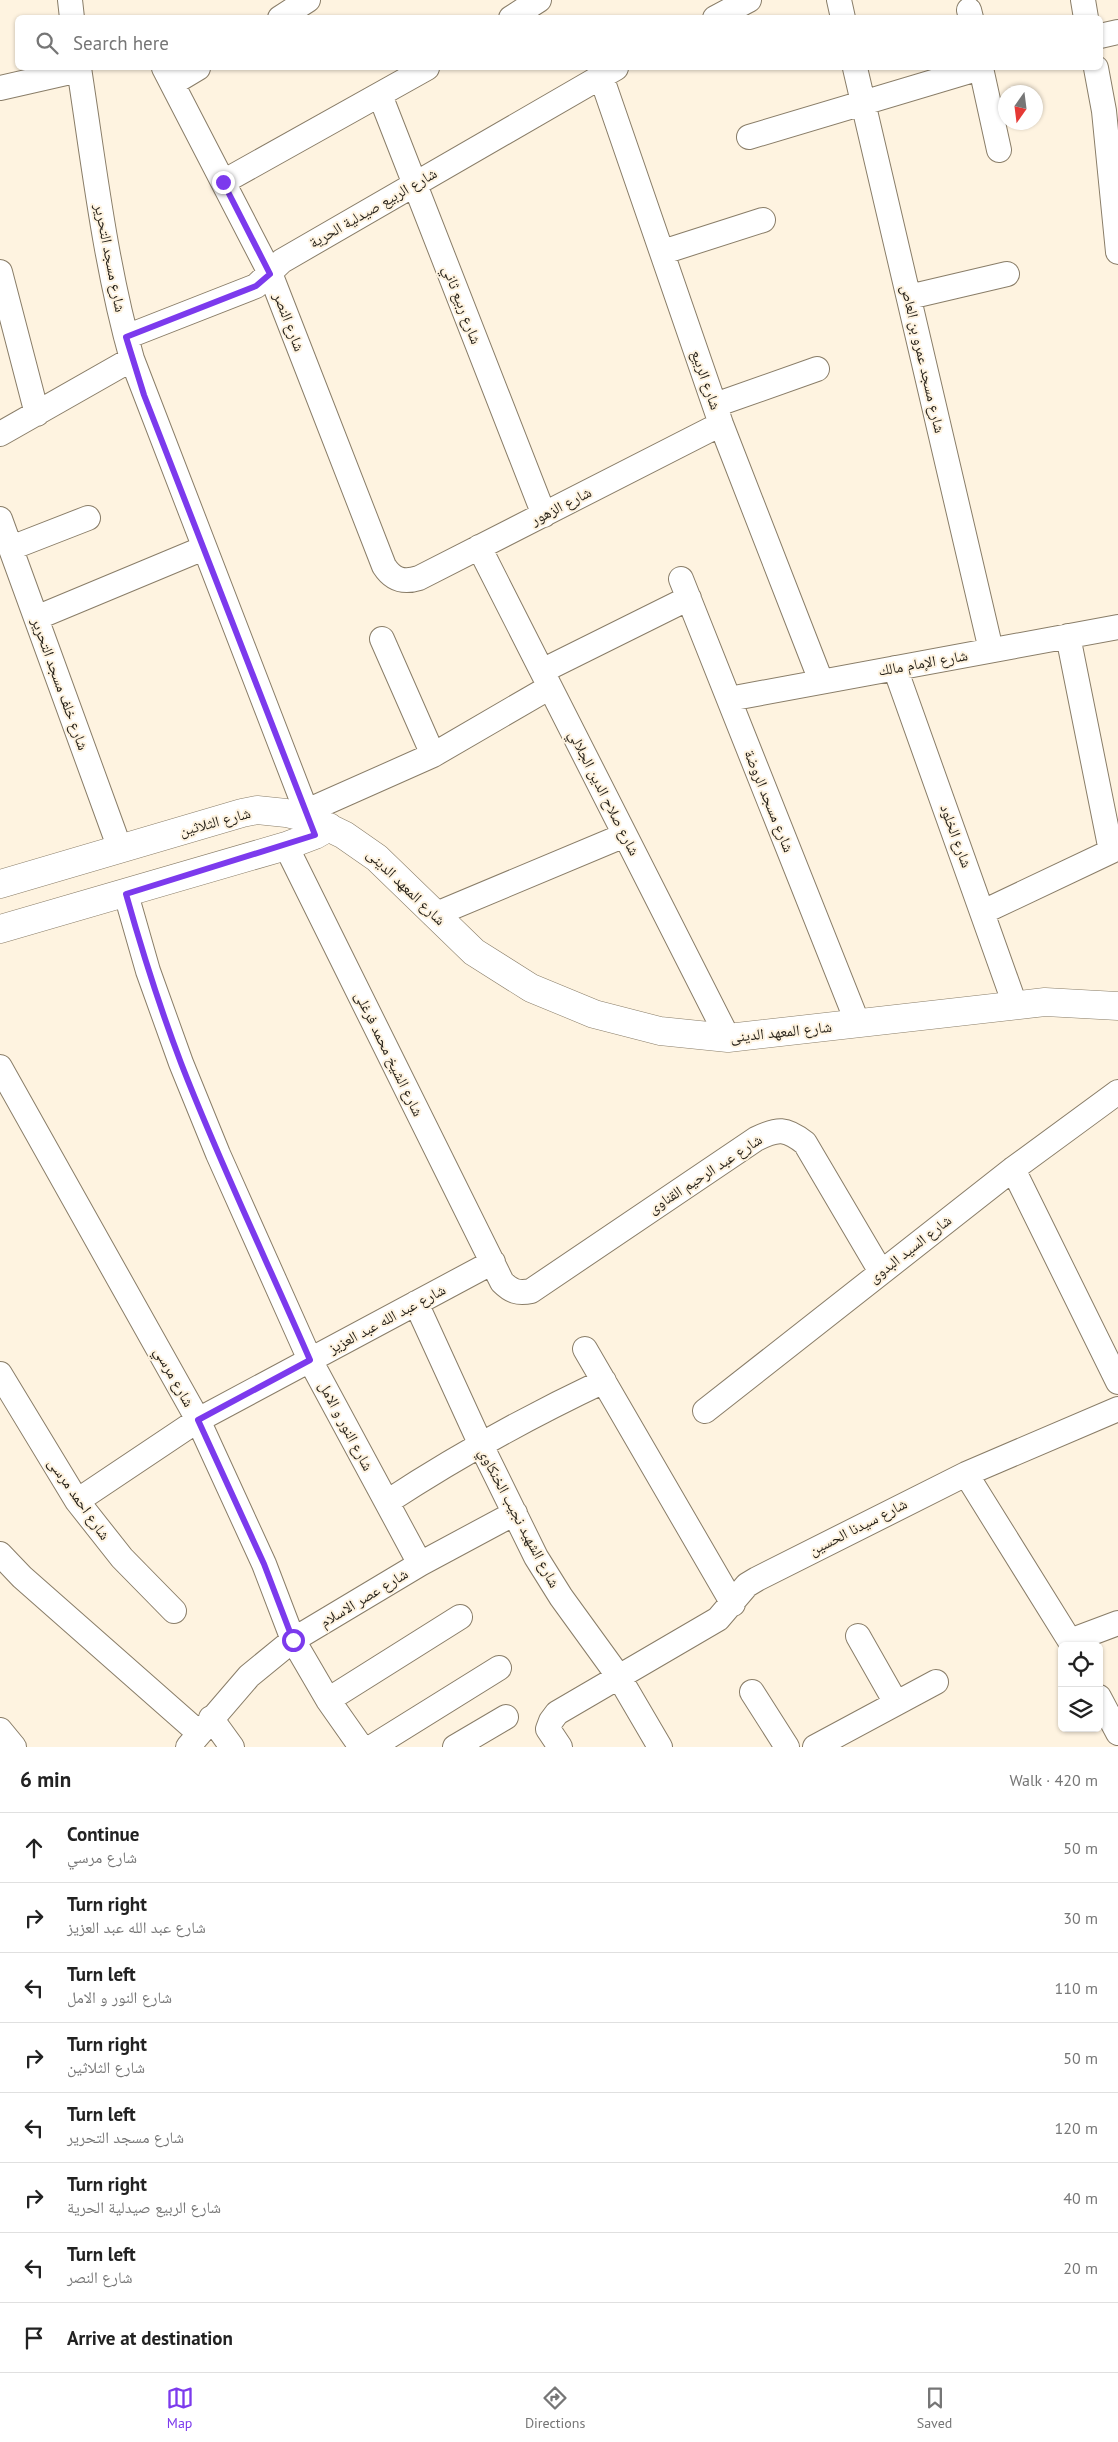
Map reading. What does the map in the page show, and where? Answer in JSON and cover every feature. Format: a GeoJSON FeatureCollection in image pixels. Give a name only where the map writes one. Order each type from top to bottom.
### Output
{"type":"FeatureCollection","features":[{"type":"Feature","properties":{"kind":"street"},"geometry":{"type":"LineString","coordinates":[[70,0],[72,15]]}},
{"type":"Feature","properties":{"kind":"street"},"geometry":{"type":"LineString","coordinates":[[285,15],[308,0]]}},
{"type":"Feature","properties":{"kind":"street"},"geometry":{"type":"LineString","coordinates":[[516,15],[539,0]]}},
{"type":"Feature","properties":{"kind":"street"},"geometry":{"type":"LineString","coordinates":[[721,15],[749,0]]}},
{"type":"Feature","properties":{"kind":"street"},"geometry":{"type":"LineString","coordinates":[[839,0],[842,15]]}},
{"type":"Feature","properties":{"kind":"street"},"geometry":{"type":"LineString","coordinates":[[1083,0],[1086,15]]}},
{"type":"Feature","properties":{"kind":"street"},"geometry":{"type":"LineString","coordinates":[[1103,35],[1118,32]]}},
{"type":"Feature","properties":{"kind":"street"},"geometry":{"type":"LineString","coordinates":[[0,88],[75,70]]}},
{"type":"Feature","properties":{"kind":"street","name":"شارع مسجد التحرير"},"geometry":{"type":"LineString","coordinates":[[79,70],[106,248],[129,348],[204,548],[316,823]]}},
{"type":"Feature","properties":{"kind":"street"},"geometry":{"type":"LineString","coordinates":[[168,75],[189,70]]}},
{"type":"Feature","properties":{"kind":"street"},"geometry":{"type":"LineString","coordinates":[[223,182],[424,70]]}},
{"type":"Feature","properties":{"kind":"street","name":"شارع مسجد عمرو بن العاص"},"geometry":{"type":"LineString","coordinates":[[855,70],[991,650]]}},
{"type":"Feature","properties":{"kind":"street"},"geometry":{"type":"LineString","coordinates":[[749,137],[863,101],[974,70]]}},
{"type":"Feature","properties":{"kind":"street"},"geometry":{"type":"LineString","coordinates":[[981,70],[999,150]]}},
{"type":"Feature","properties":{"kind":"street"},"geometry":{"type":"LineString","coordinates":[[1096,70],[1104,111],[1118,252]]}},
{"type":"Feature","properties":{"kind":"street","name":"شارع الربيع صيدلية الحرية"},"geometry":{"type":"LineString","coordinates":[[0,434],[37,414],[129,348],[256,286],[282,261],[608,72]]}},
{"type":"Feature","properties":{"kind":"street","name":"شارع الربيع"},"geometry":{"type":"LineString","coordinates":[[608,72],[663,252],[718,415],[821,681]]}},
{"type":"Feature","properties":{"kind":"street","name":"شارع النصر"},"geometry":{"type":"LineString","coordinates":[[168,75],[270,274],[384,566],[390,575],[399,580]]}},
{"type":"Feature","properties":{"kind":"street","name":"شارع ربيع ثاني"},"geometry":{"type":"LineString","coordinates":[[380,95],[544,514]]}},
{"type":"Feature","properties":{"kind":"street"},"geometry":{"type":"LineString","coordinates":[[663,252],[764,220]]}},
{"type":"Feature","properties":{"kind":"street"},"geometry":{"type":"LineString","coordinates":[[0,272],[6,317],[37,414]]}},
{"type":"Feature","properties":{"kind":"street"},"geometry":{"type":"LineString","coordinates":[[909,297],[1007,274]]}},
{"type":"Feature","properties":{"kind":"street","name":"شارع الزهور"},"geometry":{"type":"LineString","coordinates":[[399,580],[410,581],[420,578],[544,514],[718,415],[817,369]]}},
{"type":"Feature","properties":{"kind":"street"},"geometry":{"type":"LineString","coordinates":[[8,556],[88,518]]}},
{"type":"Feature","properties":{"kind":"street","name":"شارع خلف مسجد التحرير"},"geometry":{"type":"LineString","coordinates":[[0,519],[8,556],[36,618],[120,849]]}},
{"type":"Feature","properties":{"kind":"street","name":"شارع صلاح الدين الجلالي"},"geometry":{"type":"LineString","coordinates":[[479,547],[728,1038]]}},
{"type":"Feature","properties":{"kind":"street"},"geometry":{"type":"LineString","coordinates":[[36,618],[204,548]]}},
{"type":"Feature","properties":{"kind":"street","name":"شارع مسجد الروضة"},"geometry":{"type":"LineString","coordinates":[[546,679],[685,588],[858,1024]]}},
{"type":"Feature","properties":{"kind":"street","name":"شارع الإمام مالك"},"geometry":{"type":"LineString","coordinates":[[729,699],[1118,627]]}},
{"type":"Feature","properties":{"kind":"street"},"geometry":{"type":"LineString","coordinates":[[983,912],[1115,849],[1068,636]]}},
{"type":"Feature","properties":{"kind":"street"},"geometry":{"type":"LineString","coordinates":[[382,639],[433,755]]}},
{"type":"Feature","properties":{"kind":"street","name":"شارع الخلود"},"geometry":{"type":"LineString","coordinates":[[895,668],[1015,1005]]}},
{"type":"Feature","properties":{"kind":"street"},"geometry":{"type":"LineString","coordinates":[[0,930],[286,846],[316,823],[433,755],[546,679]]}},
{"type":"Feature","properties":{"kind":"street","name":"شارع الثلاثين"},"geometry":{"type":"LineString","coordinates":[[0,884],[257,810],[272,810],[316,823]]}},
{"type":"Feature","properties":{"kind":"street","name":"شارع المعهد الدينى"},"geometry":{"type":"LineString","coordinates":[[316,823],[362,846],[474,952],[531,988],[594,1014],[660,1031],[728,1038],[1045,1002],[1118,1006]]}},
{"type":"Feature","properties":{"kind":"street"},"geometry":{"type":"LineString","coordinates":[[434,914],[625,835]]}},
{"type":"Feature","properties":{"kind":"street","name":"شارع الشيخ محمد فرغلى"},"geometry":{"type":"LineString","coordinates":[[286,846],[493,1262]]}},
{"type":"Feature","properties":{"kind":"street","name":"شارع النور و الامل"},"geometry":{"type":"LineString","coordinates":[[126,894],[148,971],[181,1063],[218,1154],[310,1360],[420,1564]]}},
{"type":"Feature","properties":{"kind":"street","name":"شارع مرسي"},"geometry":{"type":"LineString","coordinates":[[4,1081],[198,1420],[264,1564],[293,1640],[328,1700],[361,1747]]}},
{"type":"Feature","properties":{"kind":"street","name":"شارع السيد البدوى"},"geometry":{"type":"LineString","coordinates":[[705,1412],[880,1272],[1013,1169],[1118,1092]]}},
{"type":"Feature","properties":{"kind":"street","name":"شارع عبد الرحيم القناوى"},"geometry":{"type":"LineString","coordinates":[[493,1262],[502,1282],[510,1290],[520,1293],[530,1291],[756,1139],[772,1131],[791,1132],[805,1143],[880,1272]]}},
{"type":"Feature","properties":{"kind":"street"},"geometry":{"type":"LineString","coordinates":[[1013,1169],[1118,1382]]}},
{"type":"Feature","properties":{"kind":"street","name":"شارع عبد الله عبد العزيز"},"geometry":{"type":"LineString","coordinates":[[77,1501],[198,1420],[493,1262]]}},
{"type":"Feature","properties":{"kind":"street","name":"شارع الشهيد نجيب الخنكاوي"},"geometry":{"type":"LineString","coordinates":[[416,1303],[480,1444],[536,1557],[561,1597],[619,1677],[660,1747]]}},
{"type":"Feature","properties":{"kind":"street"},"geometry":{"type":"LineString","coordinates":[[585,1349],[733,1604]]}},
{"type":"Feature","properties":{"kind":"street","name":"شارع احمد مرسى"},"geometry":{"type":"LineString","coordinates":[[0,1374],[77,1501],[122,1558],[174,1612]]}},
{"type":"Feature","properties":{"kind":"street"},"geometry":{"type":"LineString","coordinates":[[387,1502],[480,1444],[604,1381]]}},
{"type":"Feature","properties":{"kind":"street","name":"شارع سيدنا الحسين"},"geometry":{"type":"LineString","coordinates":[[560,1747],[548,1729],[557,1712],[718,1620],[733,1604],[746,1585],[757,1578],[966,1474],[1118,1409]]}},
{"type":"Feature","properties":{"kind":"street"},"geometry":{"type":"LineString","coordinates":[[966,1474],[1071,1642]]}},
{"type":"Feature","properties":{"kind":"street","name":"شارع عصر الاسلام"},"geometry":{"type":"LineString","coordinates":[[199,1733],[249,1676],[293,1640],[420,1564],[515,1513]]}},
{"type":"Feature","properties":{"kind":"street"},"geometry":{"type":"LineString","coordinates":[[0,1554],[22,1578],[199,1733],[232,1747]]}},
{"type":"Feature","properties":{"kind":"street"},"geometry":{"type":"LineString","coordinates":[[328,1700],[460,1617]]}},
{"type":"Feature","properties":{"kind":"street"},"geometry":{"type":"LineString","coordinates":[[1076,1642],[1118,1623]]}},
{"type":"Feature","properties":{"kind":"street"},"geometry":{"type":"LineString","coordinates":[[858,1636],[896,1703]]}},
{"type":"Feature","properties":{"kind":"street"},"geometry":{"type":"LineString","coordinates":[[372,1747],[499,1668]]}},
{"type":"Feature","properties":{"kind":"street"},"geometry":{"type":"LineString","coordinates":[[814,1747],[936,1682]]}},
{"type":"Feature","properties":{"kind":"street"},"geometry":{"type":"LineString","coordinates":[[752,1692],[787,1747]]}},
{"type":"Feature","properties":{"kind":"street"},"geometry":{"type":"LineString","coordinates":[[1103,1704],[1118,1732]]}},
{"type":"Feature","properties":{"kind":"street"},"geometry":{"type":"LineString","coordinates":[[455,1747],[506,1717]]}},
{"type":"Feature","properties":{"kind":"street"},"geometry":{"type":"LineString","coordinates":[[0,1730],[14,1747]]}},
{"type":"Feature","properties":{"kind":"route"},"geometry":{"type":"LineString","coordinates":[[223,182],[270,274],[256,286],[126,337],[144,395],[311,819],[315,835],[286,846],[126,894],[148,971],[181,1063],[218,1154],[310,1360],[198,1420],[264,1564],[293,1640]]}}]}
